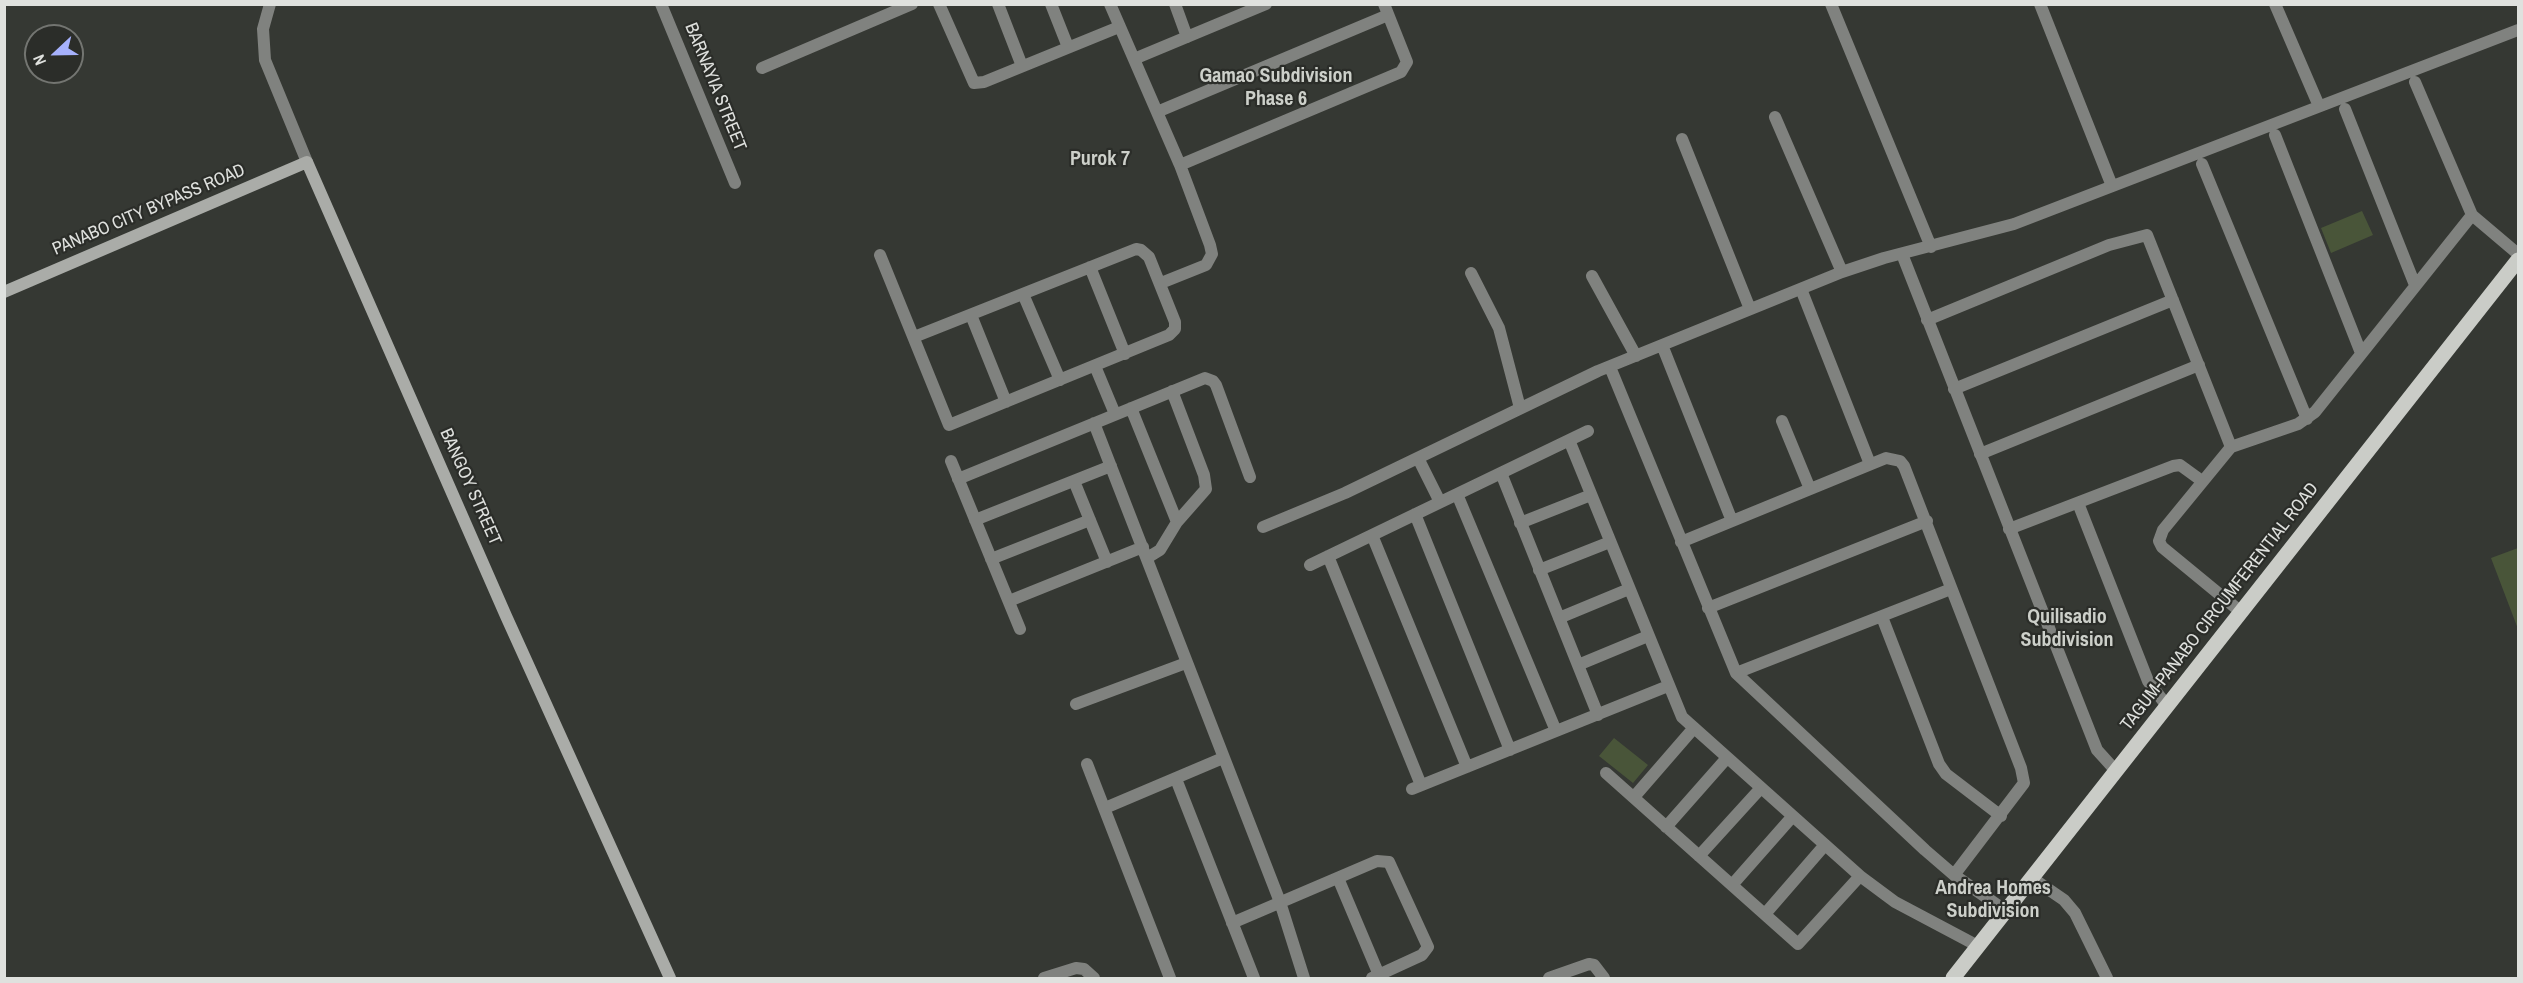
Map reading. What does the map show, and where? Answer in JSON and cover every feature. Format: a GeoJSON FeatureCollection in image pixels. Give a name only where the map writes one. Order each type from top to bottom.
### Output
{"type":"FeatureCollection","features":[{"type":"Feature","properties":{"kind":"main road","name":"PANABO CITY BYPASS ROAD"},"geometry":{"type":"LineString","coordinates":[[5,289],[307,162]]}},
{"type":"Feature","properties":{"kind":"main road","name":"BANGOY STREET"},"geometry":{"type":"LineString","coordinates":[[307,162],[516,637],[670,978]]}},
{"type":"Feature","properties":{"kind":"main road","name":"TAGUM-PANABO CIRCUMFERENTIAL ROAD"},"geometry":{"type":"LineString","coordinates":[[1953,978],[2518,260]]}},
{"type":"Feature","properties":{"kind":"street","name":"BANGOY STREET"},"geometry":{"type":"LineString","coordinates":[[270,4],[263,29],[265,60],[307,162]]}},
{"type":"Feature","properties":{"kind":"street","name":"BARNAYIA STREET"},"geometry":{"type":"LineString","coordinates":[[661,4],[735,183]]}},
{"type":"Feature","properties":{"kind":"street"},"geometry":{"type":"LineString","coordinates":[[762,68],[912,4]]}},
{"type":"Feature","properties":{"kind":"street"},"geometry":{"type":"LineString","coordinates":[[939,4],[974,83],[1119,27]]}},
{"type":"Feature","properties":{"kind":"street"},"geometry":{"type":"LineString","coordinates":[[998,4],[1022,66]]}},
{"type":"Feature","properties":{"kind":"street"},"geometry":{"type":"LineString","coordinates":[[1051,4],[1068,47]]}},
{"type":"Feature","properties":{"kind":"street"},"geometry":{"type":"LineString","coordinates":[[1110,4],[1180,165],[1212,254],[1210,260],[1199,269],[1161,283]]}},
{"type":"Feature","properties":{"kind":"street"},"geometry":{"type":"LineString","coordinates":[[1174,4],[1187,38]]}},
{"type":"Feature","properties":{"kind":"street"},"geometry":{"type":"LineString","coordinates":[[1134,59],[1187,38],[1239,10],[1266,4]]}},
{"type":"Feature","properties":{"kind":"street"},"geometry":{"type":"LineString","coordinates":[[1832,4],[1931,247]]}},
{"type":"Feature","properties":{"kind":"street"},"geometry":{"type":"LineString","coordinates":[[2040,4],[2112,186]]}},
{"type":"Feature","properties":{"kind":"street"},"geometry":{"type":"LineString","coordinates":[[2275,4],[2319,106]]}},
{"type":"Feature","properties":{"kind":"street"},"geometry":{"type":"LineString","coordinates":[[1157,112],[1386,10],[1407,62],[1406,68],[1393,76],[1180,165]]}},
{"type":"Feature","properties":{"kind":"street"},"geometry":{"type":"LineString","coordinates":[[1263,527],[1415,460],[1610,367],[1750,309],[1842,273],[1902,254],[1992,231],[2518,30]]}},
{"type":"Feature","properties":{"kind":"street"},"geometry":{"type":"LineString","coordinates":[[2415,82],[2472,215],[2518,254]]}},
{"type":"Feature","properties":{"kind":"street"},"geometry":{"type":"LineString","coordinates":[[2345,109],[2415,285]]}},
{"type":"Feature","properties":{"kind":"street"},"geometry":{"type":"LineString","coordinates":[[1775,117],[1842,273]]}},
{"type":"Feature","properties":{"kind":"street"},"geometry":{"type":"LineString","coordinates":[[2276,135],[2361,353]]}},
{"type":"Feature","properties":{"kind":"street"},"geometry":{"type":"LineString","coordinates":[[1682,139],[1750,309]]}},
{"type":"Feature","properties":{"kind":"street"},"geometry":{"type":"LineString","coordinates":[[2202,164],[2307,419]]}},
{"type":"Feature","properties":{"kind":"street"},"geometry":{"type":"LineString","coordinates":[[2241,612],[2167,551],[2159,541],[2163,530],[2231,447],[2307,419],[2324,403],[2361,353],[2472,215]]}},
{"type":"Feature","properties":{"kind":"street"},"geometry":{"type":"LineString","coordinates":[[1927,320],[2118,242],[2147,235],[2231,447]]}},
{"type":"Feature","properties":{"kind":"street"},"geometry":{"type":"LineString","coordinates":[[879,255],[950,425],[1125,354],[1169,335],[1175,329],[1161,283],[1149,257],[1141,250],[1131,250],[914,337]]}},
{"type":"Feature","properties":{"kind":"street"},"geometry":{"type":"LineString","coordinates":[[1902,254],[2097,750],[2116,771]]}},
{"type":"Feature","properties":{"kind":"street"},"geometry":{"type":"LineString","coordinates":[[1090,267],[1125,354]]}},
{"type":"Feature","properties":{"kind":"street"},"geometry":{"type":"LineString","coordinates":[[1472,273],[1499,328],[1520,408]]}},
{"type":"Feature","properties":{"kind":"street"},"geometry":{"type":"LineString","coordinates":[[1592,276],[1636,356]]}},
{"type":"Feature","properties":{"kind":"street"},"geometry":{"type":"LineString","coordinates":[[1801,289],[1870,464]]}},
{"type":"Feature","properties":{"kind":"street"},"geometry":{"type":"LineString","coordinates":[[1023,294],[1060,380]]}},
{"type":"Feature","properties":{"kind":"street"},"geometry":{"type":"LineString","coordinates":[[1954,389],[2173,300]]}},
{"type":"Feature","properties":{"kind":"street"},"geometry":{"type":"LineString","coordinates":[[971,315],[1006,402]]}},
{"type":"Feature","properties":{"kind":"street"},"geometry":{"type":"LineString","coordinates":[[1662,345],[1732,521]]}},
{"type":"Feature","properties":{"kind":"street"},"geometry":{"type":"LineString","coordinates":[[1980,454],[2199,365]]}},
{"type":"Feature","properties":{"kind":"street"},"geometry":{"type":"LineString","coordinates":[[1095,366],[1115,414]]}},
{"type":"Feature","properties":{"kind":"street"},"geometry":{"type":"LineString","coordinates":[[1610,367],[1736,673],[1954,874],[2006,911]]}},
{"type":"Feature","properties":{"kind":"street"},"geometry":{"type":"LineString","coordinates":[[958,479],[1205,378],[1213,381],[1250,477]]}},
{"type":"Feature","properties":{"kind":"street"},"geometry":{"type":"LineString","coordinates":[[1009,602],[1107,562],[1145,553],[1164,544],[1176,522],[1203,494],[1207,484],[1172,391]]}},
{"type":"Feature","properties":{"kind":"street"},"geometry":{"type":"LineString","coordinates":[[1131,408],[1176,522]]}},
{"type":"Feature","properties":{"kind":"street"},"geometry":{"type":"LineString","coordinates":[[1782,421],[1810,489]]}},
{"type":"Feature","properties":{"kind":"street"},"geometry":{"type":"LineString","coordinates":[[1094,423],[1280,902],[1304,978]]}},
{"type":"Feature","properties":{"kind":"street"},"geometry":{"type":"LineString","coordinates":[[1310,565],[1588,431]]}},
{"type":"Feature","properties":{"kind":"street"},"geometry":{"type":"LineString","coordinates":[[1569,440],[1682,717],[1792,818],[1860,876],[1904,907],[1978,946]]}},
{"type":"Feature","properties":{"kind":"street"},"geometry":{"type":"LineString","coordinates":[[1681,542],[1886,458],[1899,461],[1927,521],[2023,776],[2023,788],[1954,874]]}},
{"type":"Feature","properties":{"kind":"street"},"geometry":{"type":"LineString","coordinates":[[1415,460],[1436,504]]}},
{"type":"Feature","properties":{"kind":"street"},"geometry":{"type":"LineString","coordinates":[[951,461],[1020,629]]}},
{"type":"Feature","properties":{"kind":"street"},"geometry":{"type":"LineString","coordinates":[[2009,529],[2176,465],[2184,467],[2202,481]]}},
{"type":"Feature","properties":{"kind":"street"},"geometry":{"type":"LineString","coordinates":[[975,519],[1111,466]]}},
{"type":"Feature","properties":{"kind":"street"},"geometry":{"type":"LineString","coordinates":[[1501,473],[1598,715]]}},
{"type":"Feature","properties":{"kind":"street"},"geometry":{"type":"LineString","coordinates":[[1074,481],[1107,562]]}},
{"type":"Feature","properties":{"kind":"street"},"geometry":{"type":"LineString","coordinates":[[1457,494],[1556,731]]}},
{"type":"Feature","properties":{"kind":"street"},"geometry":{"type":"LineString","coordinates":[[1520,523],[1591,495]]}},
{"type":"Feature","properties":{"kind":"street"},"geometry":{"type":"LineString","coordinates":[[2078,503],[2148,681],[2167,706]]}},
{"type":"Feature","properties":{"kind":"street"},"geometry":{"type":"LineString","coordinates":[[1415,514],[1510,750]]}},
{"type":"Feature","properties":{"kind":"street"},"geometry":{"type":"LineString","coordinates":[[991,559],[1090,520]]}},
{"type":"Feature","properties":{"kind":"street"},"geometry":{"type":"LineString","coordinates":[[1708,608],[1927,521]]}},
{"type":"Feature","properties":{"kind":"street"},"geometry":{"type":"LineString","coordinates":[[1372,535],[1467,767]]}},
{"type":"Feature","properties":{"kind":"street"},"geometry":{"type":"LineString","coordinates":[[1539,570],[1610,542]]}},
{"type":"Feature","properties":{"kind":"street"},"geometry":{"type":"LineString","coordinates":[[1328,556],[1417,787],[1668,686]]}},
{"type":"Feature","properties":{"kind":"street"},"geometry":{"type":"LineString","coordinates":[[1559,618],[1629,589]]}},
{"type":"Feature","properties":{"kind":"street"},"geometry":{"type":"LineString","coordinates":[[1736,673],[1951,589]]}},
{"type":"Feature","properties":{"kind":"street"},"geometry":{"type":"LineString","coordinates":[[1882,617],[1939,764],[1946,774],[2001,816]]}},
{"type":"Feature","properties":{"kind":"street"},"geometry":{"type":"LineString","coordinates":[[1578,665],[1648,636]]}},
{"type":"Feature","properties":{"kind":"street"},"geometry":{"type":"LineString","coordinates":[[1076,704],[1186,663]]}},
{"type":"Feature","properties":{"kind":"street"},"geometry":{"type":"LineString","coordinates":[[1634,797],[1694,729]]}},
{"type":"Feature","properties":{"kind":"street"},"geometry":{"type":"LineString","coordinates":[[1105,808],[1223,758]]}},
{"type":"Feature","properties":{"kind":"street"},"geometry":{"type":"LineString","coordinates":[[1666,826],[1726,759]]}},
{"type":"Feature","properties":{"kind":"street"},"geometry":{"type":"LineString","coordinates":[[1087,764],[1170,978]]}},
{"type":"Feature","properties":{"kind":"street"},"geometry":{"type":"LineString","coordinates":[[1606,773],[1798,944],[1860,876]]}},
{"type":"Feature","properties":{"kind":"street"},"geometry":{"type":"LineString","coordinates":[[1176,779],[1254,978]]}},
{"type":"Feature","properties":{"kind":"street"},"geometry":{"type":"LineString","coordinates":[[1699,856],[1760,789]]}},
{"type":"Feature","properties":{"kind":"street"},"geometry":{"type":"LineString","coordinates":[[1732,885],[1792,818]]}},
{"type":"Feature","properties":{"kind":"street"},"geometry":{"type":"LineString","coordinates":[[1765,914],[1824,846]]}},
{"type":"Feature","properties":{"kind":"street"},"geometry":{"type":"LineString","coordinates":[[1232,923],[1377,861],[1389,862],[1429,943],[1427,951],[1376,977],[1338,878]]}},
{"type":"Feature","properties":{"kind":"street"},"geometry":{"type":"LineString","coordinates":[[2032,878],[2064,900],[2075,913],[2107,978]]}},
{"type":"Feature","properties":{"kind":"street"},"geometry":{"type":"LineString","coordinates":[[1549,978],[1589,964],[1594,965],[1604,978]]}},
{"type":"Feature","properties":{"kind":"street"},"geometry":{"type":"LineString","coordinates":[[1044,978],[1076,968],[1084,969],[1094,978]]}},
{"type":"Feature","properties":{"kind":"green space"},"geometry":{"type":"Polygon","coordinates":[[[2362,211],[2373,235],[2331,253],[2321,228],[2362,211]]]}},
{"type":"Feature","properties":{"kind":"green space"},"geometry":{"type":"Polygon","coordinates":[[[2518,548],[2518,629],[2491,558],[2518,548]]]}},
{"type":"Feature","properties":{"kind":"green space"},"geometry":{"type":"Polygon","coordinates":[[[1614,738],[1648,765],[1633,783],[1599,756],[1614,738]]]}},
{"type":"Feature","properties":{"kind":"district","name":"Gamao Subdivision Phase 6"},"geometry":{"type":"Point","coordinates":[1276,88]}},
{"type":"Feature","properties":{"kind":"district","name":"Purok 7"},"geometry":{"type":"Point","coordinates":[1100,160]}},
{"type":"Feature","properties":{"kind":"district","name":"Quilisadio Subdivision"},"geometry":{"type":"Point","coordinates":[2067,630]}},
{"type":"Feature","properties":{"kind":"district","name":"Andrea Homes Subdivision"},"geometry":{"type":"Point","coordinates":[1993,900]}}]}
